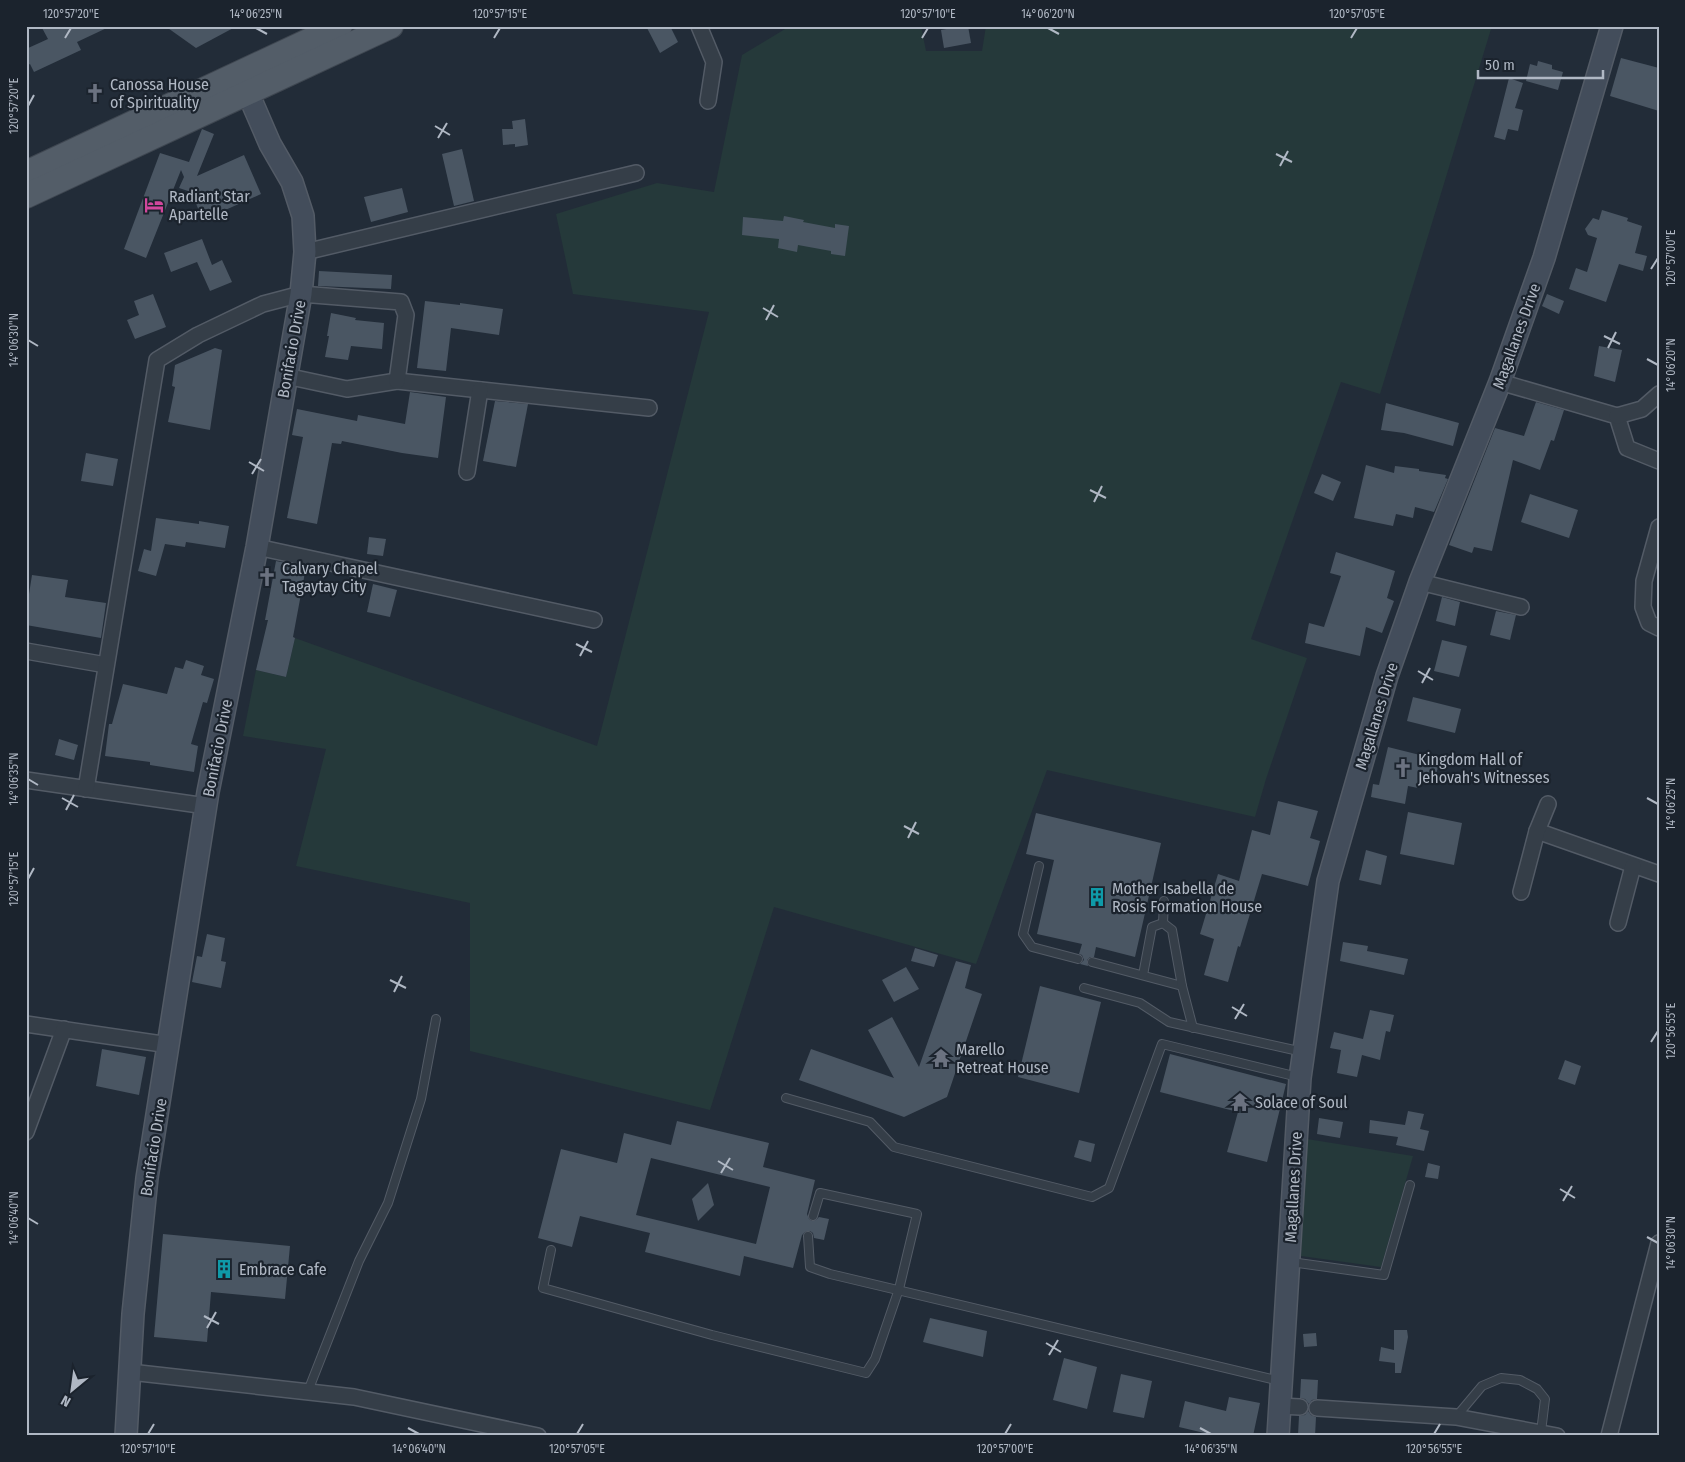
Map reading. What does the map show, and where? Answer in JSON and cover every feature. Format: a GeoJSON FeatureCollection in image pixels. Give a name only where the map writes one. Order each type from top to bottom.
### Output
{"type":"FeatureCollection","features":[{"type":"Feature","properties":{"kind":"main road"},"geometry":{"type":"LineString","coordinates":[[26,196],[243,84],[340,26]]}},
{"type":"Feature","properties":{"kind":"main road"},"geometry":{"type":"LineString","coordinates":[[26,173],[391,26]]}},
{"type":"Feature","properties":{"kind":"street"},"geometry":{"type":"LineString","coordinates":[[699,26],[714,62],[708,100]]}},
{"type":"Feature","properties":{"kind":"street","name":"Magallanes Drive"},"geometry":{"type":"LineString","coordinates":[[1278,1436],[1300,1078],[1328,881],[1382,695],[1420,582],[1500,382],[1546,248],[1612,26]]}},
{"type":"Feature","properties":{"kind":"street","name":"Bonifacio Drive"},"geometry":{"type":"LineString","coordinates":[[126,1436],[133,1314],[148,1178],[206,806],[257,547],[301,294],[305,252],[303,216],[292,182],[270,144],[243,84]]}},
{"type":"Feature","properties":{"kind":"street"},"geometry":{"type":"LineString","coordinates":[[305,252],[636,173]]}},
{"type":"Feature","properties":{"kind":"street"},"geometry":{"type":"LineString","coordinates":[[86,789],[157,360],[198,335],[263,304],[301,294],[401,302],[406,315],[397,381]]}},
{"type":"Feature","properties":{"kind":"street"},"geometry":{"type":"LineString","coordinates":[[286,376],[347,389],[397,381],[649,408]]}},
{"type":"Feature","properties":{"kind":"street"},"geometry":{"type":"LineString","coordinates":[[1500,382],[1617,416],[1642,409],[1659,394]]}},
{"type":"Feature","properties":{"kind":"street"},"geometry":{"type":"LineString","coordinates":[[467,472],[480,390]]}},
{"type":"Feature","properties":{"kind":"street"},"geometry":{"type":"LineString","coordinates":[[1617,416],[1627,448],[1659,461]]}},
{"type":"Feature","properties":{"kind":"street"},"geometry":{"type":"LineString","coordinates":[[1659,527],[1644,582],[1643,607],[1649,624],[1659,628]]}},
{"type":"Feature","properties":{"kind":"street"},"geometry":{"type":"LineString","coordinates":[[257,547],[594,620]]}},
{"type":"Feature","properties":{"kind":"street"},"geometry":{"type":"LineString","coordinates":[[1420,582],[1522,607]]}},
{"type":"Feature","properties":{"kind":"street"},"geometry":{"type":"LineString","coordinates":[[26,651],[106,665]]}},
{"type":"Feature","properties":{"kind":"street"},"geometry":{"type":"LineString","coordinates":[[26,780],[206,806]]}},
{"type":"Feature","properties":{"kind":"street"},"geometry":{"type":"LineString","coordinates":[[1521,892],[1537,831],[1548,804]]}},
{"type":"Feature","properties":{"kind":"street"},"geometry":{"type":"LineString","coordinates":[[1537,831],[1659,874]]}},
{"type":"Feature","properties":{"kind":"street"},"geometry":{"type":"LineString","coordinates":[[1618,923],[1633,866]]}},
{"type":"Feature","properties":{"kind":"street"},"geometry":{"type":"LineString","coordinates":[[26,1024],[169,1045]]}},
{"type":"Feature","properties":{"kind":"street"},"geometry":{"type":"LineString","coordinates":[[26,1132],[64,1029]]}},
{"type":"Feature","properties":{"kind":"street"},"geometry":{"type":"LineString","coordinates":[[1610,1436],[1659,1243]]}},
{"type":"Feature","properties":{"kind":"street"},"geometry":{"type":"LineString","coordinates":[[130,1372],[354,1397],[538,1436]]}},
{"type":"Feature","properties":{"kind":"street"},"geometry":{"type":"LineString","coordinates":[[1279,1406],[1300,1407]]}},
{"type":"Feature","properties":{"kind":"street"},"geometry":{"type":"LineString","coordinates":[[1316,1408],[1456,1417],[1556,1436]]}},
{"type":"Feature","properties":{"kind":"lane"},"geometry":{"type":"LineString","coordinates":[[1038,866],[1023,934],[1032,947],[1078,959]]}},
{"type":"Feature","properties":{"kind":"lane"},"geometry":{"type":"LineString","coordinates":[[1163,923],[1164,901]]}},
{"type":"Feature","properties":{"kind":"lane"},"geometry":{"type":"LineString","coordinates":[[1163,923],[1172,930],[1182,986],[1193,1028]]}},
{"type":"Feature","properties":{"kind":"lane"},"geometry":{"type":"LineString","coordinates":[[1143,975],[1152,927],[1163,923]]}},
{"type":"Feature","properties":{"kind":"lane"},"geometry":{"type":"LineString","coordinates":[[1092,962],[1182,986]]}},
{"type":"Feature","properties":{"kind":"lane"},"geometry":{"type":"LineString","coordinates":[[1084,988],[1140,1003],[1169,1022],[1303,1052]]}},
{"type":"Feature","properties":{"kind":"lane"},"geometry":{"type":"LineString","coordinates":[[308,1391],[360,1261],[388,1203],[421,1099],[436,1019]]}},
{"type":"Feature","properties":{"kind":"lane"},"geometry":{"type":"LineString","coordinates":[[786,1098],[870,1122],[894,1147],[1092,1198],[1108,1188],[1162,1044],[1300,1078]]}},
{"type":"Feature","properties":{"kind":"lane"},"geometry":{"type":"LineString","coordinates":[[1289,1261],[1384,1275],[1410,1185]]}},
{"type":"Feature","properties":{"kind":"lane"},"geometry":{"type":"LineString","coordinates":[[551,1250],[543,1288],[712,1335],[866,1373],[875,1359],[899,1290],[917,1214],[820,1193],[813,1216]]}},
{"type":"Feature","properties":{"kind":"lane"},"geometry":{"type":"LineString","coordinates":[[808,1236],[810,1266],[830,1274],[1280,1381]]}},
{"type":"Feature","properties":{"kind":"lane"},"geometry":{"type":"LineString","coordinates":[[1456,1417],[1482,1386],[1501,1378],[1520,1380],[1537,1389],[1545,1398],[1541,1432]]}},
{"type":"Feature","properties":{"kind":"green space"},"geometry":{"type":"Polygon","coordinates":[[[790,26],[921,26],[926,51],[982,51],[986,26],[1485,26],[1491,29],[1380,394],[1341,382],[1251,639],[1307,658],[1255,817],[1047,770],[976,964],[774,907],[710,1110],[470,1051],[470,903],[296,866],[326,749],[243,736],[256,670],[286,677],[295,638],[597,746],[709,312],[573,294],[556,214],[657,183],[714,192],[742,55],[790,26]]]}},
{"type":"Feature","properties":{"kind":"green space"},"geometry":{"type":"Polygon","coordinates":[[[1307,1139],[1413,1156],[1381,1267],[1301,1256],[1307,1139]]]}},
{"type":"Feature","properties":{"kind":"building","name":"Canossa House of Spirituality"},"geometry":{"type":"Polygon","coordinates":[[[41,26],[111,26],[77,42],[81,50],[34,72],[30,64],[26,66],[26,49],[48,39],[41,26]]]}},
{"type":"Feature","properties":{"kind":"building"},"geometry":{"type":"Polygon","coordinates":[[[165,26],[237,26],[196,48],[165,26]]]}},
{"type":"Feature","properties":{"kind":"building"},"geometry":{"type":"Polygon","coordinates":[[[646,26],[670,26],[678,42],[660,53],[646,26]]]}},
{"type":"Feature","properties":{"kind":"building"},"geometry":{"type":"Polygon","coordinates":[[[968,26],[971,43],[944,48],[941,30],[968,26]]]}},
{"type":"Feature","properties":{"kind":"building"},"geometry":{"type":"Polygon","coordinates":[[[1621,58],[1659,68],[1659,111],[1610,96],[1621,58]]]}},
{"type":"Feature","properties":{"kind":"building"},"geometry":{"type":"Polygon","coordinates":[[[1538,61],[1552,65],[1552,69],[1563,72],[1558,90],[1526,81],[1530,64],[1537,66],[1538,61]]]}},
{"type":"Feature","properties":{"kind":"building"},"geometry":{"type":"Polygon","coordinates":[[[1509,78],[1523,83],[1515,108],[1523,110],[1518,131],[1508,129],[1505,140],[1494,137],[1509,78]]]}},
{"type":"Feature","properties":{"kind":"building"},"geometry":{"type":"Polygon","coordinates":[[[525,119],[528,145],[515,147],[515,144],[503,145],[502,129],[513,129],[512,121],[525,119]]]}},
{"type":"Feature","properties":{"kind":"building"},"geometry":{"type":"Polygon","coordinates":[[[202,129],[214,134],[197,176],[244,155],[261,194],[203,220],[191,192],[179,188],[184,177],[181,170],[146,258],[124,249],[160,153],[189,162],[202,129]]]}},
{"type":"Feature","properties":{"kind":"building"},"geometry":{"type":"Polygon","coordinates":[[[462,149],[474,201],[454,206],[442,154],[462,149]]]}},
{"type":"Feature","properties":{"kind":"building"},"geometry":{"type":"Polygon","coordinates":[[[402,188],[408,212],[371,222],[364,197],[402,188]]]}},
{"type":"Feature","properties":{"kind":"building"},"geometry":{"type":"Polygon","coordinates":[[[1602,210],[1628,218],[1627,221],[1642,226],[1635,253],[1647,256],[1643,271],[1619,264],[1606,302],[1569,289],[1576,268],[1587,272],[1597,238],[1588,235],[1585,229],[1593,218],[1599,220],[1602,210]]]}},
{"type":"Feature","properties":{"kind":"building"},"geometry":{"type":"Polygon","coordinates":[[[784,216],[835,228],[835,224],[849,226],[845,256],[831,254],[831,251],[798,245],[797,252],[778,248],[779,239],[742,235],[743,217],[783,221],[784,216]]]}},
{"type":"Feature","properties":{"kind":"building"},"geometry":{"type":"Polygon","coordinates":[[[202,239],[212,265],[222,260],[232,282],[210,291],[197,262],[171,272],[164,253],[202,239]]]}},
{"type":"Feature","properties":{"kind":"building"},"geometry":{"type":"Polygon","coordinates":[[[319,271],[392,275],[391,289],[318,286],[319,271]]]}},
{"type":"Feature","properties":{"kind":"building"},"geometry":{"type":"Polygon","coordinates":[[[153,294],[166,327],[135,339],[127,320],[139,315],[134,301],[153,294]]]}},
{"type":"Feature","properties":{"kind":"building"},"geometry":{"type":"Polygon","coordinates":[[[1547,294],[1564,301],[1559,314],[1542,306],[1547,294]]]}},
{"type":"Feature","properties":{"kind":"building"},"geometry":{"type":"Polygon","coordinates":[[[425,301],[460,305],[460,303],[503,309],[499,335],[451,328],[446,371],[417,368],[425,301]]]}},
{"type":"Feature","properties":{"kind":"building"},"geometry":{"type":"Polygon","coordinates":[[[331,313],[356,318],[355,320],[384,323],[382,349],[351,346],[348,360],[325,357],[331,313]]]}},
{"type":"Feature","properties":{"kind":"building"},"geometry":{"type":"Polygon","coordinates":[[[1599,346],[1622,350],[1615,382],[1594,376],[1599,346]]]}},
{"type":"Feature","properties":{"kind":"building"},"geometry":{"type":"Polygon","coordinates":[[[215,348],[222,350],[210,430],[168,422],[175,387],[172,386],[175,365],[215,348]]]}},
{"type":"Feature","properties":{"kind":"building"},"geometry":{"type":"Polygon","coordinates":[[[410,392],[446,397],[438,458],[342,441],[341,444],[332,443],[317,524],[287,518],[303,437],[292,435],[297,409],[357,421],[358,415],[405,424],[410,392]]]}},
{"type":"Feature","properties":{"kind":"building"},"geometry":{"type":"Polygon","coordinates":[[[495,401],[528,404],[516,467],[483,461],[495,401]]]}},
{"type":"Feature","properties":{"kind":"building"},"geometry":{"type":"Polygon","coordinates":[[[1536,402],[1564,410],[1554,441],[1551,440],[1540,470],[1513,460],[1492,551],[1474,547],[1472,553],[1449,545],[1495,428],[1524,436],[1536,402]]]}},
{"type":"Feature","properties":{"kind":"building"},"geometry":{"type":"Polygon","coordinates":[[[1386,403],[1459,423],[1453,446],[1404,433],[1381,430],[1386,403]]]}},
{"type":"Feature","properties":{"kind":"building"},"geometry":{"type":"Polygon","coordinates":[[[86,453],[118,459],[113,486],[81,481],[86,453]]]}},
{"type":"Feature","properties":{"kind":"building"},"geometry":{"type":"Polygon","coordinates":[[[1366,465],[1394,473],[1395,466],[1419,469],[1419,471],[1446,475],[1445,478],[1448,479],[1434,512],[1415,507],[1413,518],[1396,514],[1393,526],[1354,518],[1366,465]]]}},
{"type":"Feature","properties":{"kind":"building"},"geometry":{"type":"Polygon","coordinates":[[[1322,474],[1341,482],[1333,501],[1314,493],[1322,474]]]}},
{"type":"Feature","properties":{"kind":"building"},"geometry":{"type":"Polygon","coordinates":[[[1530,494],[1578,510],[1569,538],[1521,522],[1530,494]]]}},
{"type":"Feature","properties":{"kind":"building"},"geometry":{"type":"Polygon","coordinates":[[[156,518],[199,524],[199,521],[229,526],[225,548],[186,542],[185,547],[165,544],[156,576],[138,571],[144,549],[151,551],[156,518]]]}},
{"type":"Feature","properties":{"kind":"building"},"geometry":{"type":"Polygon","coordinates":[[[369,537],[386,539],[383,556],[367,554],[369,537]]]}},
{"type":"Feature","properties":{"kind":"building"},"geometry":{"type":"Polygon","coordinates":[[[1336,552],[1395,571],[1387,598],[1394,601],[1382,633],[1366,627],[1360,656],[1305,643],[1309,623],[1324,627],[1341,576],[1330,573],[1336,552]]]}},
{"type":"Feature","properties":{"kind":"building"},"geometry":{"type":"Polygon","coordinates":[[[276,561],[306,567],[293,637],[295,638],[286,677],[256,670],[268,620],[265,620],[276,561]]]}},
{"type":"Feature","properties":{"kind":"building"},"geometry":{"type":"Polygon","coordinates":[[[32,575],[68,580],[65,597],[106,603],[101,638],[26,625],[32,575]]]}},
{"type":"Feature","properties":{"kind":"building"},"geometry":{"type":"Polygon","coordinates":[[[373,584],[397,590],[390,617],[367,612],[373,584]]]}},
{"type":"Feature","properties":{"kind":"building"},"geometry":{"type":"Polygon","coordinates":[[[1442,597],[1460,602],[1455,626],[1436,621],[1442,597]]]}},
{"type":"Feature","properties":{"kind":"building"},"geometry":{"type":"Polygon","coordinates":[[[1496,611],[1516,615],[1510,640],[1490,635],[1496,611]]]}},
{"type":"Feature","properties":{"kind":"building"},"geometry":{"type":"Polygon","coordinates":[[[1442,640],[1467,646],[1459,677],[1434,671],[1442,640]]]}},
{"type":"Feature","properties":{"kind":"building"},"geometry":{"type":"Polygon","coordinates":[[[186,660],[204,666],[201,675],[214,679],[207,703],[203,702],[191,744],[198,746],[194,772],[150,765],[150,762],[105,756],[109,724],[112,724],[123,684],[167,694],[175,667],[183,669],[186,660]]]}},
{"type":"Feature","properties":{"kind":"building"},"geometry":{"type":"Polygon","coordinates":[[[1413,697],[1461,709],[1455,733],[1407,721],[1413,697]]]}},
{"type":"Feature","properties":{"kind":"building"},"geometry":{"type":"Polygon","coordinates":[[[59,739],[78,745],[74,760],[55,755],[59,739]]]}},
{"type":"Feature","properties":{"kind":"building"},"geometry":{"type":"Polygon","coordinates":[[[1388,747],[1440,760],[1435,778],[1422,774],[1418,788],[1408,786],[1405,804],[1371,797],[1373,784],[1379,785],[1388,747]]]}},
{"type":"Feature","properties":{"kind":"building"},"geometry":{"type":"Polygon","coordinates":[[[1278,801],[1318,811],[1310,838],[1320,841],[1308,886],[1262,874],[1228,982],[1204,975],[1214,939],[1200,934],[1218,874],[1239,881],[1252,830],[1270,835],[1278,801]]]}},
{"type":"Feature","properties":{"kind":"building"},"geometry":{"type":"Polygon","coordinates":[[[1408,812],[1462,823],[1454,865],[1400,854],[1408,812]]]}},
{"type":"Feature","properties":{"kind":"building","name":"Mother Isabella de Rosis Formation House"},"geometry":{"type":"Polygon","coordinates":[[[1036,813],[1161,843],[1135,957],[1096,947],[1094,957],[1090,957],[1087,960],[1088,966],[1080,964],[1084,960],[1082,955],[1079,954],[1082,944],[1037,934],[1054,860],[1026,854],[1036,813]]]}},
{"type":"Feature","properties":{"kind":"building"},"geometry":{"type":"Polygon","coordinates":[[[1366,850],[1387,856],[1381,885],[1359,880],[1366,850]]]}},
{"type":"Feature","properties":{"kind":"building"},"geometry":{"type":"Polygon","coordinates":[[[207,934],[225,938],[221,961],[226,962],[221,988],[192,982],[197,956],[202,957],[207,934]]]}},
{"type":"Feature","properties":{"kind":"building"},"geometry":{"type":"Polygon","coordinates":[[[1343,942],[1368,946],[1367,951],[1408,959],[1404,975],[1340,961],[1343,942]]]}},
{"type":"Feature","properties":{"kind":"building"},"geometry":{"type":"Polygon","coordinates":[[[915,948],[938,955],[934,967],[911,961],[915,948]]]}},
{"type":"Feature","properties":{"kind":"building","name":"Marello Retreat House"},"geometry":{"type":"Polygon","coordinates":[[[956,961],[971,965],[965,988],[982,994],[947,1097],[904,1117],[799,1080],[811,1049],[894,1078],[868,1030],[892,1017],[919,1067],[956,961]]]}},
{"type":"Feature","properties":{"kind":"building"},"geometry":{"type":"Polygon","coordinates":[[[906,967],[919,989],[894,1002],[882,980],[906,967]]]}},
{"type":"Feature","properties":{"kind":"building"},"geometry":{"type":"Polygon","coordinates":[[[1040,986],[1101,1002],[1079,1093],[1018,1077],[1040,986]]]}},
{"type":"Feature","properties":{"kind":"building"},"geometry":{"type":"Polygon","coordinates":[[[1370,1010],[1394,1015],[1390,1032],[1386,1031],[1380,1060],[1362,1055],[1357,1077],[1337,1073],[1341,1050],[1330,1048],[1334,1032],[1363,1039],[1370,1010]]]}},
{"type":"Feature","properties":{"kind":"building"},"geometry":{"type":"Polygon","coordinates":[[[102,1049],[146,1057],[139,1095],[96,1086],[102,1049]]]}},
{"type":"Feature","properties":{"kind":"building","name":"Solace of Soul"},"geometry":{"type":"Polygon","coordinates":[[[1170,1054],[1286,1084],[1267,1162],[1227,1152],[1238,1112],[1160,1092],[1170,1054]]]}},
{"type":"Feature","properties":{"kind":"building"},"geometry":{"type":"Polygon","coordinates":[[[1565,1060],[1581,1066],[1575,1085],[1558,1079],[1565,1060]]]}},
{"type":"Feature","properties":{"kind":"building"},"geometry":{"type":"Polygon","coordinates":[[[1408,1111],[1424,1114],[1420,1129],[1429,1131],[1424,1151],[1396,1145],[1398,1137],[1369,1133],[1370,1120],[1405,1125],[1408,1111]]]}},
{"type":"Feature","properties":{"kind":"building"},"geometry":{"type":"Polygon","coordinates":[[[1319,1118],[1343,1122],[1340,1138],[1317,1134],[1319,1118]]]}},
{"type":"Feature","properties":{"kind":"building"},"geometry":{"type":"Polygon","coordinates":[[[677,1121],[769,1143],[763,1167],[815,1180],[807,1214],[812,1221],[819,1217],[829,1219],[824,1240],[814,1238],[813,1233],[810,1231],[805,1232],[802,1235],[793,1268],[744,1256],[740,1276],[645,1252],[650,1233],[580,1216],[572,1247],[538,1238],[561,1149],[617,1163],[624,1133],[671,1145],[677,1121]],[[651,1158],[636,1215],[756,1244],[770,1187],[651,1158]]]}},
{"type":"Feature","properties":{"kind":"building"},"geometry":{"type":"Polygon","coordinates":[[[1079,1140],[1095,1144],[1091,1162],[1074,1157],[1079,1140]]]}},
{"type":"Feature","properties":{"kind":"building"},"geometry":{"type":"Polygon","coordinates":[[[1428,1163],[1440,1166],[1438,1179],[1425,1177],[1428,1163]]]}},
{"type":"Feature","properties":{"kind":"building"},"geometry":{"type":"Polygon","coordinates":[[[708,1183],[714,1205],[698,1221],[692,1199],[708,1183]]]}},
{"type":"Feature","properties":{"kind":"building","name":"Embrace Cafe"},"geometry":{"type":"Polygon","coordinates":[[[163,1234],[290,1246],[285,1299],[211,1292],[207,1342],[154,1337],[163,1234]]]}},
{"type":"Feature","properties":{"kind":"building"},"geometry":{"type":"Polygon","coordinates":[[[930,1318],[987,1331],[983,1357],[923,1342],[930,1318]]]}},
{"type":"Feature","properties":{"kind":"building"},"geometry":{"type":"Polygon","coordinates":[[[1394,1330],[1407,1330],[1408,1337],[1401,1373],[1395,1373],[1395,1363],[1379,1361],[1381,1347],[1394,1350],[1394,1330]]]}},
{"type":"Feature","properties":{"kind":"building"},"geometry":{"type":"Polygon","coordinates":[[[1316,1333],[1317,1346],[1304,1347],[1303,1334],[1316,1333]]]}},
{"type":"Feature","properties":{"kind":"building"},"geometry":{"type":"Polygon","coordinates":[[[1064,1358],[1097,1367],[1087,1409],[1053,1400],[1064,1358]]]}},
{"type":"Feature","properties":{"kind":"building"},"geometry":{"type":"Polygon","coordinates":[[[1121,1374],[1152,1381],[1144,1418],[1113,1412],[1121,1374]]]}},
{"type":"Feature","properties":{"kind":"building"},"geometry":{"type":"Polygon","coordinates":[[[1301,1379],[1318,1380],[1317,1399],[1312,1400],[1309,1404],[1305,1399],[1300,1398],[1301,1379]]]}},
{"type":"Feature","properties":{"kind":"building"},"geometry":{"type":"Polygon","coordinates":[[[1229,1397],[1260,1403],[1253,1436],[1217,1436],[1179,1427],[1185,1401],[1226,1411],[1229,1397]]]}},
{"type":"Feature","properties":{"kind":"building"},"geometry":{"type":"Polygon","coordinates":[[[1308,1411],[1316,1417],[1315,1436],[1298,1435],[1299,1416],[1305,1415],[1308,1411]]]}},
{"type":"Feature","properties":{"kind":"place","name":"Canossa House of Spirituality"},"geometry":{"type":"Point","coordinates":[95,93]}},
{"type":"Feature","properties":{"kind":"place","name":"Radiant Star Apartelle"},"geometry":{"type":"Point","coordinates":[154,205]}},
{"type":"Feature","properties":{"kind":"place","name":"Calvary Chapel Tagaytay City"},"geometry":{"type":"Point","coordinates":[267,577]}},
{"type":"Feature","properties":{"kind":"place","name":"Kingdom Hall of Jehovah's Witnesses"},"geometry":{"type":"Point","coordinates":[1403,768]}},
{"type":"Feature","properties":{"kind":"place","name":"Mother Isabella de Rosis Formation House"},"geometry":{"type":"Point","coordinates":[1097,897]}},
{"type":"Feature","properties":{"kind":"place","name":"Marello Retreat House"},"geometry":{"type":"Point","coordinates":[941,1058]}},
{"type":"Feature","properties":{"kind":"place","name":"Solace of Soul"},"geometry":{"type":"Point","coordinates":[1240,1102]}},
{"type":"Feature","properties":{"kind":"place","name":"Embrace Cafe"},"geometry":{"type":"Point","coordinates":[224,1269]}}]}
